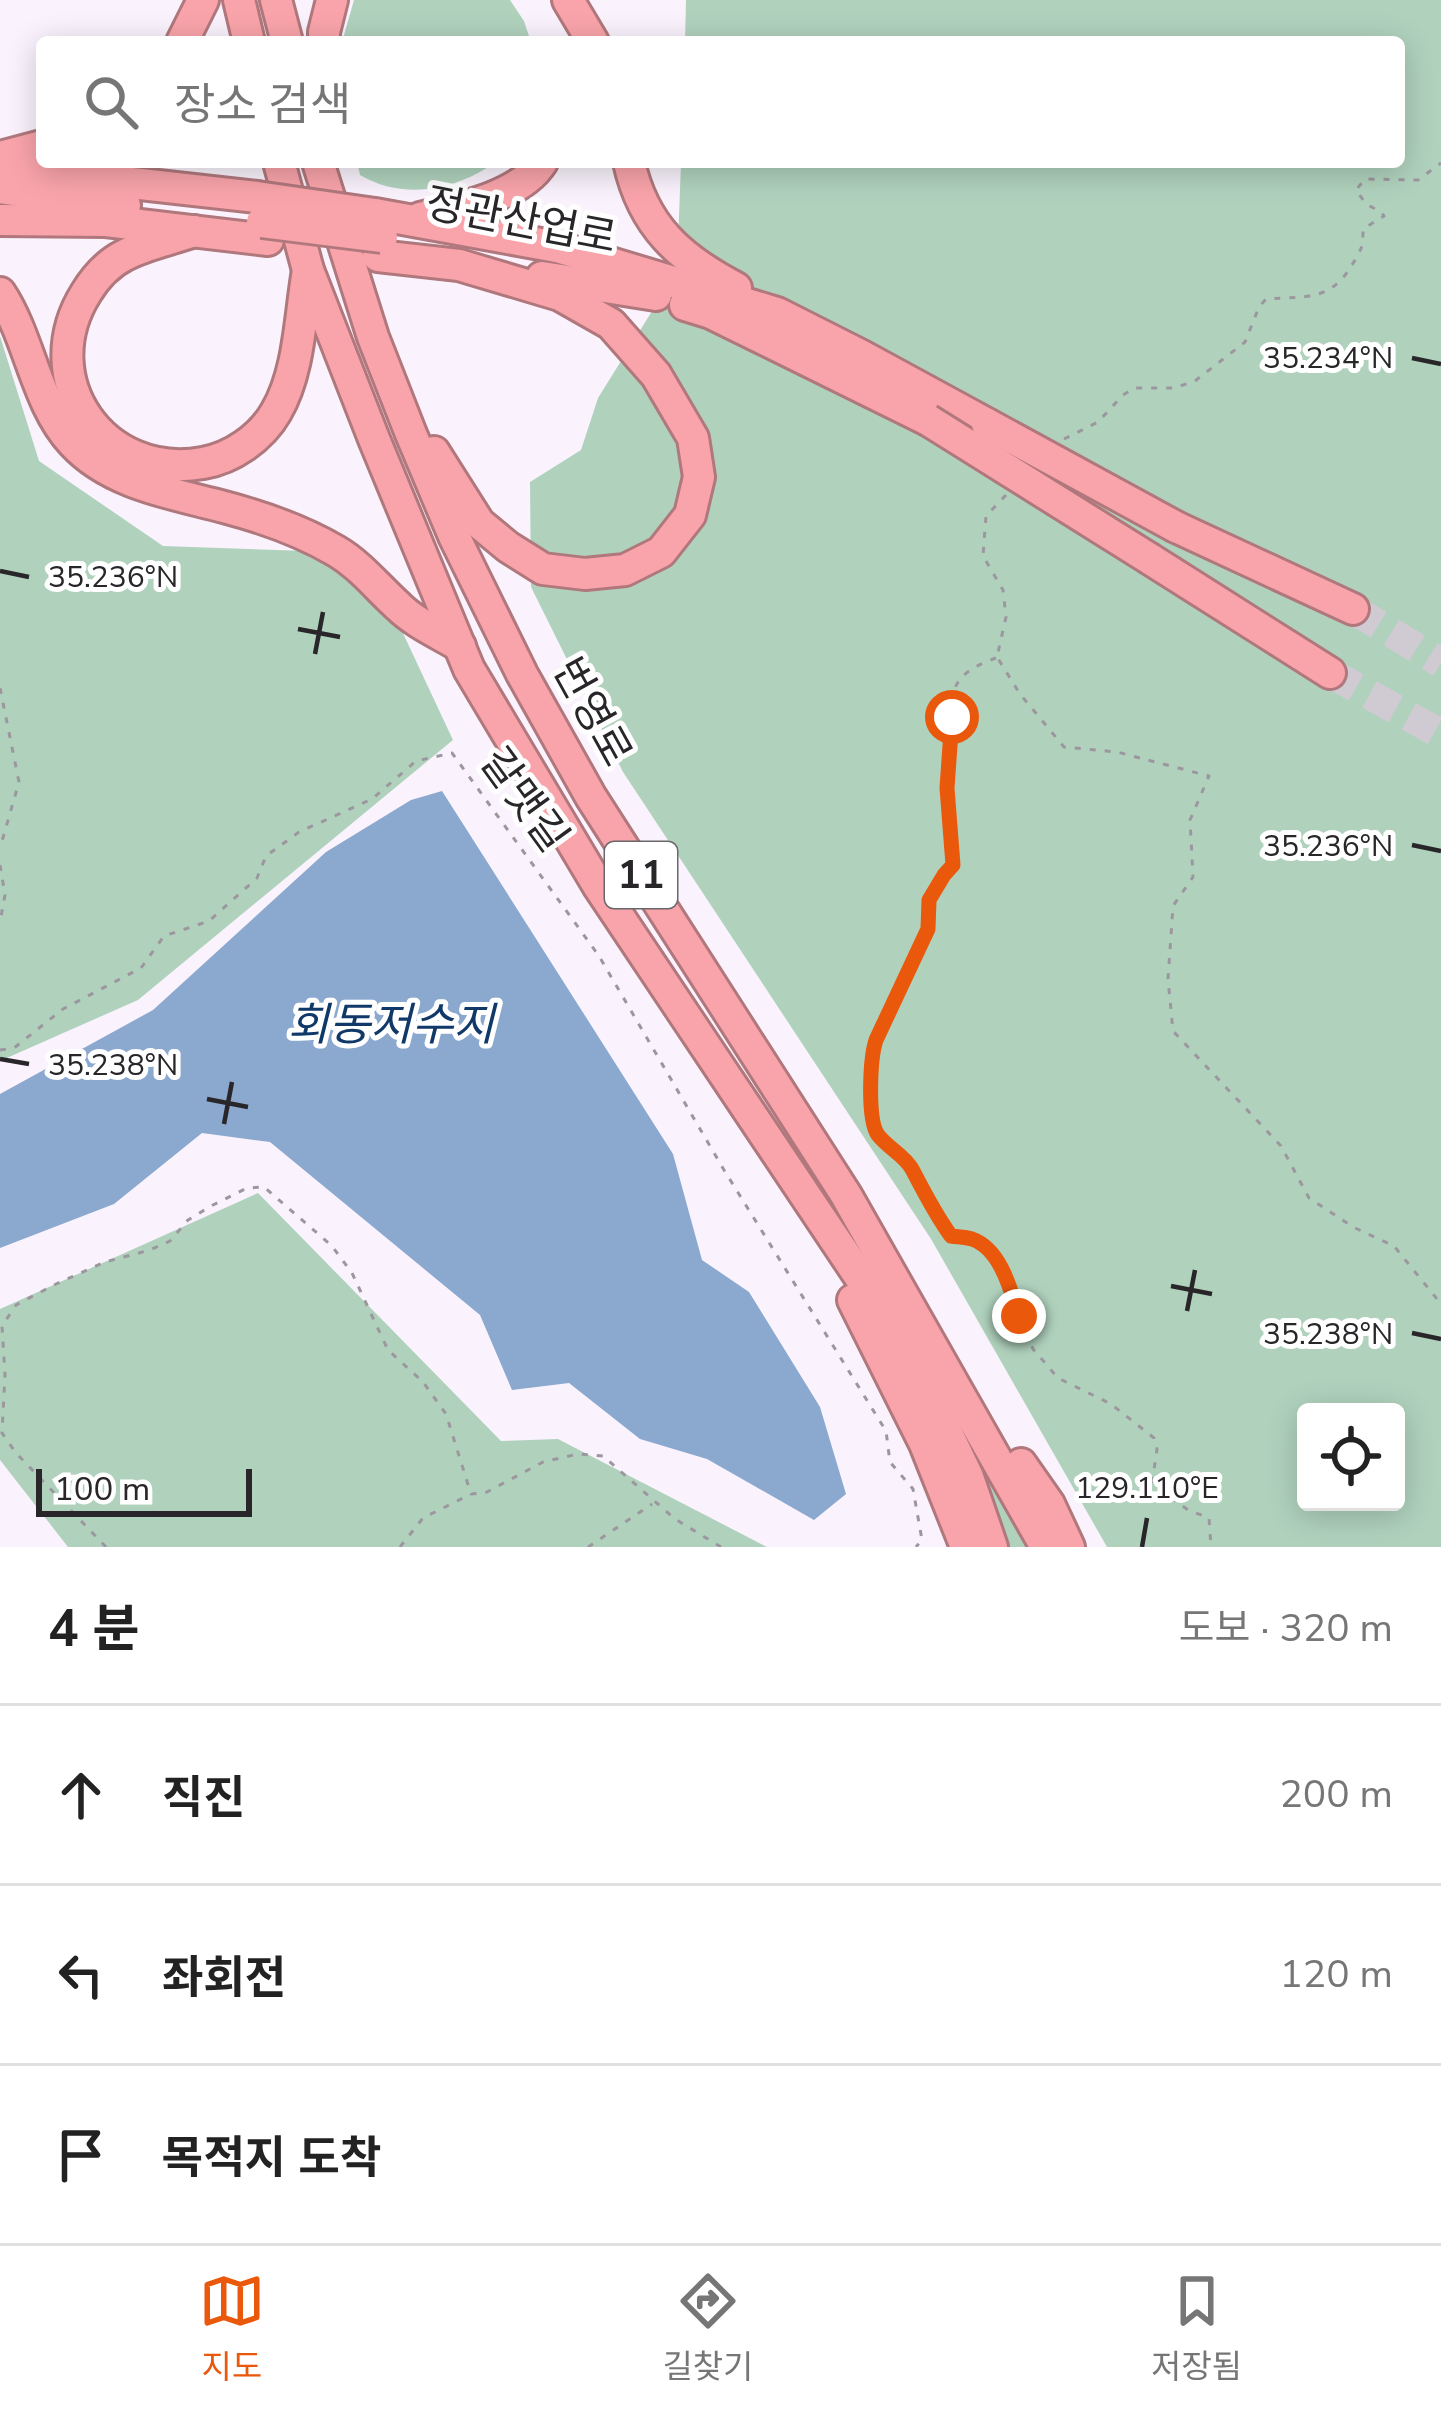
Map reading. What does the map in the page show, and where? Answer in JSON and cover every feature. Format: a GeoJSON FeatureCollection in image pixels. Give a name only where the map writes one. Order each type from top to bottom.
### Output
{"type":"FeatureCollection","features":[{"type":"Feature","properties":{"kind":"highway"},"geometry":{"type":"LineString","coordinates":[[185,36],[202,0]]}},
{"type":"Feature","properties":{"kind":"highway"},"geometry":{"type":"LineString","coordinates":[[239,0],[248,36]]}},
{"type":"Feature","properties":{"kind":"highway"},"geometry":{"type":"LineString","coordinates":[[276,0],[285,36]]}},
{"type":"Feature","properties":{"kind":"highway"},"geometry":{"type":"LineString","coordinates":[[323,36],[332,0]]}},
{"type":"Feature","properties":{"kind":"highway"},"geometry":{"type":"LineString","coordinates":[[550,0],[565,36]]}},
{"type":"Feature","properties":{"kind":"highway"},"geometry":{"type":"LineString","coordinates":[[568,0],[589,36]]}},
{"type":"Feature","properties":{"kind":"highway"},"geometry":{"type":"LineString","coordinates":[[0,157],[36,148]]}},
{"type":"Feature","properties":{"kind":"highway"},"geometry":{"type":"LineString","coordinates":[[0,168],[371,240],[560,295],[611,324],[656,375],[693,438],[699,477],[690,515],[661,551],[625,570],[585,574],[543,569],[479,523],[390,380]]}},
{"type":"Feature","properties":{"kind":"highway","name":"번영로"},"geometry":{"type":"LineString","coordinates":[[282,168],[308,269],[469,669],[599,887],[876,1300],[968,1478],[992,1547]]}},
{"type":"Feature","properties":{"kind":"highway","name":"번영로"},"geometry":{"type":"LineString","coordinates":[[322,168],[371,240],[373,337],[454,536],[522,674],[591,797],[884,1258],[1048,1504],[1069,1547]]}},
{"type":"Feature","properties":{"kind":"highway"},"geometry":{"type":"LineString","coordinates":[[340,168],[371,240]]}},
{"type":"Feature","properties":{"kind":"highway"},"geometry":{"type":"LineString","coordinates":[[410,220],[492,198],[538,168]]}},
{"type":"Feature","properties":{"kind":"highway"},"geometry":{"type":"LineString","coordinates":[[629,168],[635,193],[663,236],[705,272],[777,313]]}},
{"type":"Feature","properties":{"kind":"highway"},"geometry":{"type":"LineString","coordinates":[[0,188],[262,220],[371,240]]}},
{"type":"Feature","properties":{"kind":"highway"},"geometry":{"type":"LineString","coordinates":[[0,220],[106,220],[194,231]]}},
{"type":"Feature","properties":{"kind":"highway"},"geometry":{"type":"LineString","coordinates":[[262,220],[194,231],[123,256],[94,279],[74,311],[66,348],[70,385],[86,418],[112,445],[145,462],[182,467],[218,460],[250,442],[275,415],[290,381],[308,269]]}},
{"type":"Feature","properties":{"kind":"highway","name":"정관산업로"},"geometry":{"type":"LineString","coordinates":[[371,240],[410,220],[557,247],[777,313],[1176,526],[1353,609]]}},
{"type":"Feature","properties":{"kind":"highway","name":"정관산업로"},"geometry":{"type":"LineString","coordinates":[[371,240],[556,265],[711,314],[928,420],[1330,674]]}},
{"type":"Feature","properties":{"kind":"highway"},"geometry":{"type":"LineString","coordinates":[[459,265],[656,295]]}},
{"type":"Feature","properties":{"kind":"highway"},"geometry":{"type":"LineString","coordinates":[[0,293],[28,347],[46,398],[67,437],[85,455],[119,477],[274,523],[339,552],[401,610],[460,646]]}},
{"type":"Feature","properties":{"kind":"highway","name":"번영로"},"geometry":{"type":"LineString","coordinates":[[797,1187],[925,1444],[966,1547]]}},
{"type":"Feature","properties":{"kind":"highway","name":"번영로"},"geometry":{"type":"LineString","coordinates":[[884,1258],[1046,1547]]}},
{"type":"Feature","properties":{"kind":"path"},"geometry":{"type":"LineString","coordinates":[[1058,441],[1098,422],[1134,388],[1174,388],[1196,381],[1245,342],[1258,307],[1266,299],[1309,297],[1333,289],[1365,246],[1363,229],[1384,216],[1356,190],[1365,179],[1418,180],[1441,163]]}},
{"type":"Feature","properties":{"kind":"path"},"geometry":{"type":"LineString","coordinates":[[1016,482],[986,517],[982,556],[1003,590],[1006,617],[998,657],[1020,694],[1064,747],[1118,752],[1209,776],[1190,820],[1193,877],[1173,906],[1168,980],[1172,1031],[1281,1146],[1309,1198],[1353,1227],[1394,1246],[1437,1300],[1441,1299]]}},
{"type":"Feature","properties":{"kind":"path"},"geometry":{"type":"LineString","coordinates":[[998,657],[958,680],[955,688],[947,788],[953,865],[929,900],[928,929],[872,1052],[874,1131],[909,1163],[951,1236],[974,1239],[1002,1267],[1033,1349],[1046,1366],[1058,1378],[1111,1404],[1154,1438],[1152,1484],[1188,1510],[1209,1518],[1211,1547]]}},
{"type":"Feature","properties":{"kind":"path"},"geometry":{"type":"LineString","coordinates":[[0,688],[19,782],[0,848]]}},
{"type":"Feature","properties":{"kind":"path","name":"갈맷길"},"geometry":{"type":"LineString","coordinates":[[0,1050],[14,1048],[63,1009],[141,968],[164,936],[209,921],[257,878],[266,856],[299,832],[372,799],[416,761],[452,753],[599,956],[735,1189],[886,1431],[890,1462],[913,1489],[922,1540],[916,1547]]}},
{"type":"Feature","properties":{"kind":"path"},"geometry":{"type":"LineString","coordinates":[[0,865],[5,895],[0,922]]}},
{"type":"Feature","properties":{"kind":"path"},"geometry":{"type":"LineString","coordinates":[[106,1547],[16,1454],[2,1433],[2,1326],[16,1305],[105,1262],[170,1240],[188,1220],[247,1188],[264,1187],[332,1246],[352,1273],[388,1350],[423,1382],[446,1414],[471,1494]]}},
{"type":"Feature","properties":{"kind":"path"},"geometry":{"type":"LineString","coordinates":[[400,1547],[423,1518],[543,1462],[578,1454],[603,1456],[654,1502],[721,1547]]}},
{"type":"Feature","properties":{"kind":"path"},"geometry":{"type":"LineString","coordinates":[[588,1547],[654,1502]]}},
{"type":"Feature","properties":{"kind":"green space"},"geometry":{"type":"Polygon","coordinates":[[[354,0],[510,0],[529,36],[344,36],[354,0]]]}},
{"type":"Feature","properties":{"kind":"green space"},"geometry":{"type":"Polygon","coordinates":[[[686,0],[1441,0],[1441,1547],[1107,1547],[931,1239],[623,772],[531,587],[530,482],[581,450],[598,398],[677,271],[681,168],[1405,168],[1405,36],[685,36],[686,0]]]}},
{"type":"Feature","properties":{"kind":"green space"},"geometry":{"type":"Polygon","coordinates":[[[358,168],[486,168],[464,180],[412,190],[360,175],[358,168]]]}},
{"type":"Feature","properties":{"kind":"green space"},"geometry":{"type":"Polygon","coordinates":[[[0,336],[39,461],[163,546],[307,551],[394,614],[453,740],[138,1000],[0,1061],[0,336]]]}},
{"type":"Feature","properties":{"kind":"green space"},"geometry":{"type":"Polygon","coordinates":[[[258,1193],[501,1441],[558,1439],[767,1547],[68,1547],[0,1460],[0,1309],[258,1193]]]}},
{"type":"Feature","properties":{"kind":"green space"},"geometry":{"type":"Polygon","coordinates":[[[986,1464],[1029,1547],[1009,1547],[974,1470],[986,1464]]]}},
{"type":"Feature","properties":{"kind":"water","name":"회동저수지"},"geometry":{"type":"Polygon","coordinates":[[[442,791],[673,1154],[702,1260],[749,1292],[820,1407],[846,1494],[814,1520],[707,1459],[640,1439],[569,1383],[512,1390],[480,1315],[270,1142],[202,1133],[114,1204],[0,1248],[0,1094],[153,1010],[326,852],[411,800],[442,791]]]}},
{"type":"Feature","properties":{"kind":"tunnel"},"geometry":{"type":"LineString","coordinates":[[1353,609],[1441,663]]}},
{"type":"Feature","properties":{"kind":"tunnel"},"geometry":{"type":"LineString","coordinates":[[1330,673],[1441,734]]}},
{"type":"Feature","properties":{"kind":"route"},"geometry":{"type":"LineString","coordinates":[[952,717],[947,788],[953,865],[929,900],[928,929],[872,1052],[872,1120],[874,1131],[909,1163],[951,1236],[974,1239],[1002,1267],[1019,1316]]}}]}
